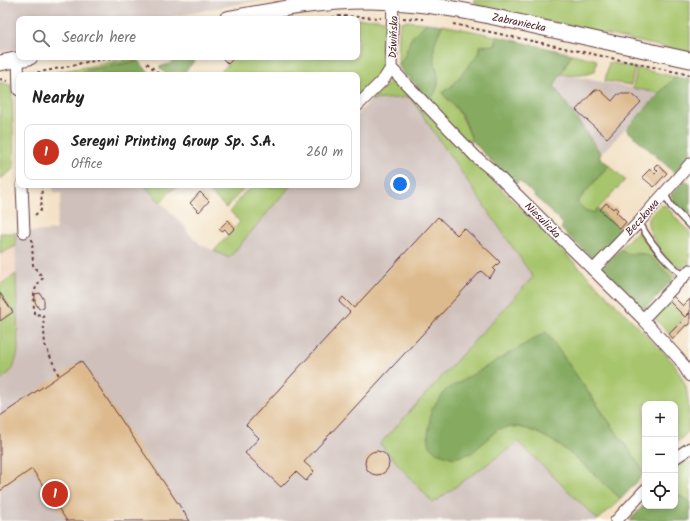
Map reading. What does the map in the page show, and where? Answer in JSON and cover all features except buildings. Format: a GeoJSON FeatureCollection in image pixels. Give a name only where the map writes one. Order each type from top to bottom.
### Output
{"type":"FeatureCollection","features":[{"type":"Feature","properties":{"kind":"main road","name":"Zabraniecka"},"geometry":{"type":"LineString","coordinates":[[246,16],[351,1],[430,5],[469,11],[690,60]]}},
{"type":"Feature","properties":{"kind":"main road"},"geometry":{"type":"LineString","coordinates":[[0,62],[16,59]]}},
{"type":"Feature","properties":{"kind":"street","name":"Dźwińska"},"geometry":{"type":"LineString","coordinates":[[360,103],[384,79],[392,68],[393,2]]}},
{"type":"Feature","properties":{"kind":"street"},"geometry":{"type":"LineString","coordinates":[[22,72],[24,60]]}},
{"type":"Feature","properties":{"kind":"street","name":"Niesulicka"},"geometry":{"type":"LineString","coordinates":[[392,68],[476,157],[493,171],[643,319],[680,360],[690,376]]}},
{"type":"Feature","properties":{"kind":"street","name":"Beczkowa"},"geometry":{"type":"LineString","coordinates":[[593,270],[639,222],[690,164]]}},
{"type":"Feature","properties":{"kind":"street"},"geometry":{"type":"LineString","coordinates":[[22,188],[28,235]]}},
{"type":"Feature","properties":{"kind":"street"},"geometry":{"type":"LineString","coordinates":[[643,319],[687,273]]}},
{"type":"Feature","properties":{"kind":"street"},"geometry":{"type":"LineString","coordinates":[[678,456],[690,448]]}},
{"type":"Feature","properties":{"kind":"street"},"geometry":{"type":"LineString","coordinates":[[616,521],[642,493]]}},
{"type":"Feature","properties":{"kind":"lane"},"geometry":{"type":"LineString","coordinates":[[664,193],[671,206],[690,226]]}},
{"type":"Feature","properties":{"kind":"lane"},"geometry":{"type":"LineString","coordinates":[[639,222],[658,252],[672,266],[687,273]]}},
{"type":"Feature","properties":{"kind":"path"},"geometry":{"type":"LineString","coordinates":[[360,17],[428,19]]}},
{"type":"Feature","properties":{"kind":"path"},"geometry":{"type":"LineString","coordinates":[[450,23],[690,75]]}},
{"type":"Feature","properties":{"kind":"path"},"geometry":{"type":"LineString","coordinates":[[40,72],[100,60]]}},
{"type":"Feature","properties":{"kind":"path"},"geometry":{"type":"LineString","coordinates":[[147,63],[157,72]]}},
{"type":"Feature","properties":{"kind":"path"},"geometry":{"type":"LineString","coordinates":[[0,79],[8,81]]}},
{"type":"Feature","properties":{"kind":"path"},"geometry":{"type":"LineString","coordinates":[[33,220],[41,210],[42,188]]}},
{"type":"Feature","properties":{"kind":"path"},"geometry":{"type":"LineString","coordinates":[[28,235],[33,265],[43,278],[36,285],[33,292],[34,314],[43,315],[44,345],[60,376]]}},
{"type":"Feature","properties":{"kind":"shaded area"},"geometry":{"type":"Polygon","coordinates":[[[0,0],[270,0],[242,3],[178,16],[16,16],[16,49],[0,52],[0,0]]]}},
{"type":"Feature","properties":{"kind":"shaded area"},"geometry":{"type":"Polygon","coordinates":[[[561,74],[659,93],[601,154],[554,86],[561,74]]]}},
{"type":"Feature","properties":{"kind":"shaded area"},"geometry":{"type":"Polygon","coordinates":[[[410,97],[533,278],[381,444],[433,503],[518,442],[598,520],[0,521],[0,381],[5,378],[18,352],[15,233],[55,230],[62,194],[54,192],[53,188],[147,188],[200,244],[229,258],[288,188],[360,188],[360,112],[371,100],[410,97]]]}},
{"type":"Feature","properties":{"kind":"shaded area"},"geometry":{"type":"Polygon","coordinates":[[[0,233],[15,233],[18,352],[0,381],[0,233]]]}},
{"type":"Feature","properties":{"kind":"green space"},"geometry":{"type":"Polygon","coordinates":[[[473,0],[690,0],[690,53],[478,6],[473,0]]]}},
{"type":"Feature","properties":{"kind":"green space"},"geometry":{"type":"Polygon","coordinates":[[[360,19],[377,19],[387,22],[386,62],[384,68],[370,88],[360,98],[360,72],[221,72],[232,60],[360,60],[360,19]]]}},
{"type":"Feature","properties":{"kind":"green space"},"geometry":{"type":"Polygon","coordinates":[[[401,22],[427,23],[411,39],[405,56],[398,64],[399,30],[401,22]]]}},
{"type":"Feature","properties":{"kind":"green space"},"geometry":{"type":"Polygon","coordinates":[[[427,23],[443,25],[439,31],[434,48],[434,58],[438,77],[437,89],[428,102],[420,94],[416,84],[402,72],[398,64],[405,56],[411,39],[427,23]]]}},
{"type":"Feature","properties":{"kind":"green space"},"geometry":{"type":"Polygon","coordinates":[[[443,25],[496,36],[496,45],[480,46],[480,52],[451,87],[442,93],[457,109],[463,120],[472,140],[468,144],[428,102],[437,89],[438,77],[434,58],[434,48],[439,31],[443,25]]]}},
{"type":"Feature","properties":{"kind":"green space"},"geometry":{"type":"Polygon","coordinates":[[[496,36],[572,54],[554,86],[601,154],[599,157],[609,165],[577,202],[585,210],[594,213],[598,208],[623,231],[595,261],[561,229],[563,224],[519,180],[514,187],[472,140],[464,119],[442,93],[451,87],[480,52],[480,46],[496,45],[496,36]]]}},
{"type":"Feature","properties":{"kind":"green space"},"geometry":{"type":"Polygon","coordinates":[[[572,54],[597,60],[595,71],[579,75],[561,74],[572,54]]]}},
{"type":"Feature","properties":{"kind":"green space"},"geometry":{"type":"Polygon","coordinates":[[[124,60],[138,61],[84,72],[58,72],[124,60]]]}},
{"type":"Feature","properties":{"kind":"green space"},"geometry":{"type":"Polygon","coordinates":[[[175,60],[195,60],[185,72],[164,72],[159,67],[175,60]]]}},
{"type":"Feature","properties":{"kind":"green space"},"geometry":{"type":"Polygon","coordinates":[[[138,61],[149,72],[84,72],[138,61]]]}},
{"type":"Feature","properties":{"kind":"green space"},"geometry":{"type":"Polygon","coordinates":[[[609,62],[635,68],[631,85],[605,81],[609,62]]]}},
{"type":"Feature","properties":{"kind":"green space"},"geometry":{"type":"Polygon","coordinates":[[[637,68],[675,77],[659,93],[633,88],[637,68]]]}},
{"type":"Feature","properties":{"kind":"green space"},"geometry":{"type":"Polygon","coordinates":[[[675,77],[690,79],[690,157],[675,173],[626,129],[675,77]]]}},
{"type":"Feature","properties":{"kind":"green space"},"geometry":{"type":"Polygon","coordinates":[[[396,80],[405,87],[410,97],[371,100],[391,81],[396,80]]]}},
{"type":"Feature","properties":{"kind":"green space"},"geometry":{"type":"Polygon","coordinates":[[[0,82],[11,85],[12,90],[14,169],[0,179],[0,82]]]}},
{"type":"Feature","properties":{"kind":"green space"},"geometry":{"type":"Polygon","coordinates":[[[410,97],[674,363],[686,386],[689,407],[688,432],[678,441],[678,401],[642,401],[642,469],[546,332],[472,453],[497,428],[519,427],[533,431],[547,438],[574,456],[621,499],[598,520],[518,442],[433,503],[380,444],[533,277],[410,97]]]}},
{"type":"Feature","properties":{"kind":"green space"},"geometry":{"type":"Polygon","coordinates":[[[609,165],[625,180],[594,213],[585,210],[577,202],[609,165]]]}},
{"type":"Feature","properties":{"kind":"green space"},"geometry":{"type":"Polygon","coordinates":[[[685,180],[690,184],[690,223],[677,209],[671,195],[685,180]]]}},
{"type":"Feature","properties":{"kind":"green space"},"geometry":{"type":"Polygon","coordinates":[[[147,188],[176,188],[170,191],[161,203],[147,188]]]}},
{"type":"Feature","properties":{"kind":"green space"},"geometry":{"type":"Polygon","coordinates":[[[206,188],[244,188],[226,208],[206,188]]]}},
{"type":"Feature","properties":{"kind":"green space"},"geometry":{"type":"Polygon","coordinates":[[[254,188],[288,188],[229,258],[214,251],[240,222],[230,211],[240,198],[254,188]]]}},
{"type":"Feature","properties":{"kind":"green space"},"geometry":{"type":"Polygon","coordinates":[[[661,205],[666,206],[690,232],[689,266],[680,267],[674,265],[656,244],[648,224],[648,219],[661,205]]]}},
{"type":"Feature","properties":{"kind":"green space"},"geometry":{"type":"Polygon","coordinates":[[[639,232],[660,261],[675,276],[672,280],[648,255],[630,254],[620,249],[633,235],[639,232]]]}},
{"type":"Feature","properties":{"kind":"green space"},"geometry":{"type":"Polygon","coordinates":[[[0,233],[15,233],[16,246],[0,254],[0,233]]]}},
{"type":"Feature","properties":{"kind":"green space"},"geometry":{"type":"Polygon","coordinates":[[[620,249],[630,254],[648,255],[672,280],[645,310],[601,268],[620,249]]]}},
{"type":"Feature","properties":{"kind":"green space"},"geometry":{"type":"Polygon","coordinates":[[[16,274],[18,352],[13,369],[0,381],[0,321],[13,312],[0,293],[0,285],[16,274]]]}},
{"type":"Feature","properties":{"kind":"green space"},"geometry":{"type":"Polygon","coordinates":[[[668,300],[685,317],[669,334],[653,316],[668,300]]]}},
{"type":"Feature","properties":{"kind":"green space"},"geometry":{"type":"Polygon","coordinates":[[[546,332],[642,469],[642,476],[621,499],[561,446],[533,431],[519,427],[498,429],[472,453],[454,458],[436,452],[430,446],[428,436],[431,410],[446,390],[546,332]]]}},
{"type":"Feature","properties":{"kind":"green space"},"geometry":{"type":"Polygon","coordinates":[[[682,462],[690,462],[690,502],[678,495],[678,467],[682,462]]]}},
{"type":"Feature","properties":{"kind":"green space"},"geometry":{"type":"Polygon","coordinates":[[[678,495],[690,502],[690,521],[629,521],[642,507],[642,509],[678,509],[678,495]]]}},
{"type":"Feature","properties":{"kind":"place","name":"Seregni Printing Group Sp. S.A."},"geometry":{"type":"Point","coordinates":[55,494]}}]}
